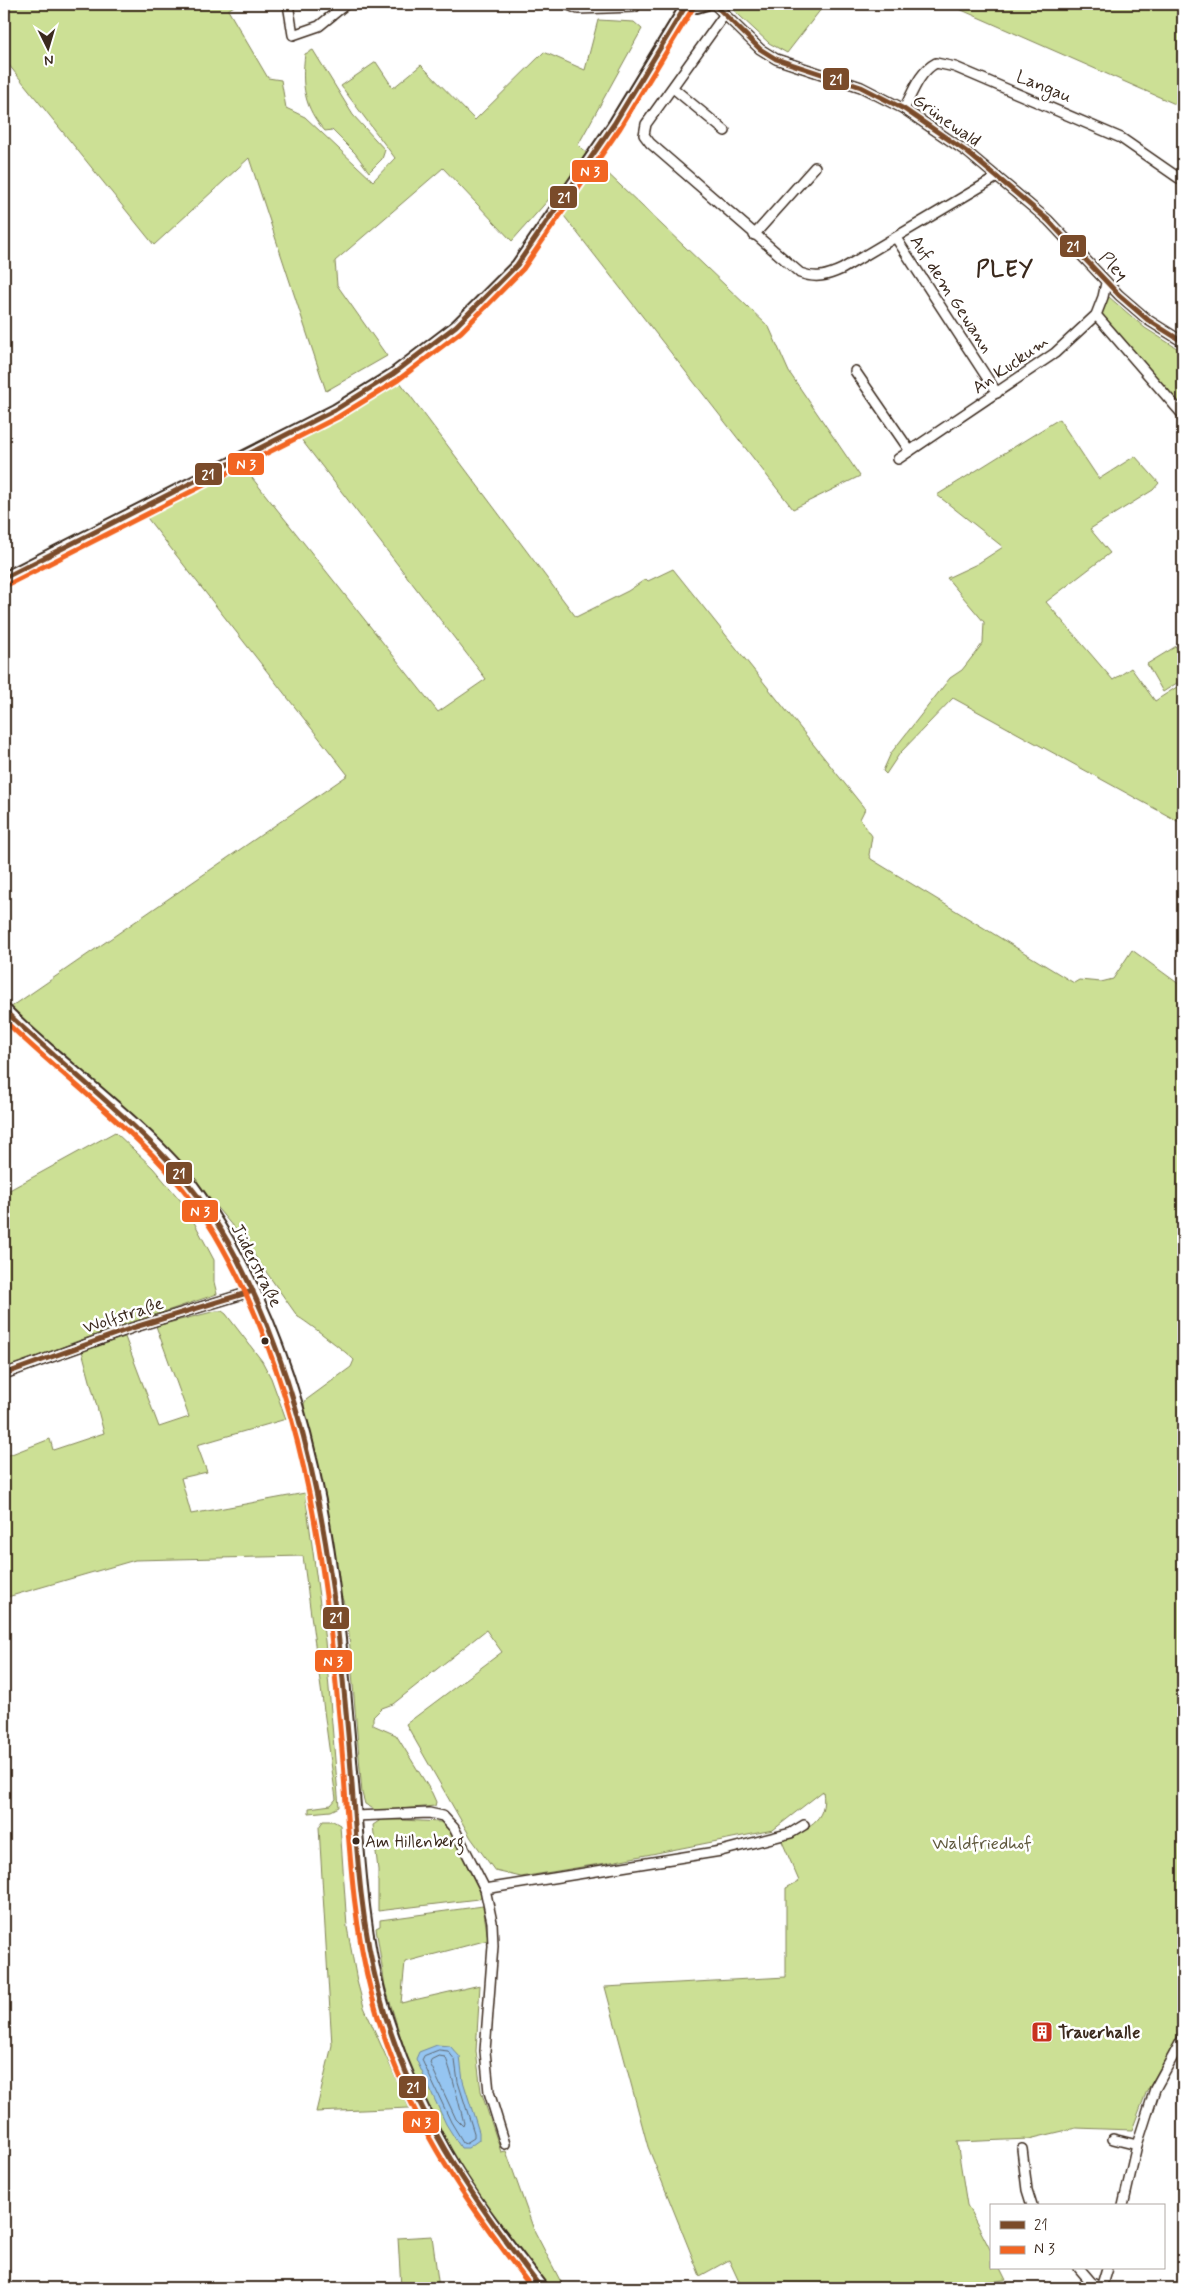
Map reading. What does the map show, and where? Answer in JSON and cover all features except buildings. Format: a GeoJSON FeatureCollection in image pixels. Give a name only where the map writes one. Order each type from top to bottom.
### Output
{"type":"FeatureCollection","features":[{"type":"Feature","properties":{"kind":"main road","name":"Jüderstraße"},"geometry":{"type":"LineString","coordinates":[[4,1011],[43,1048],[129,1120],[166,1155],[212,1216],[253,1292],[277,1348],[298,1408],[319,1495],[332,1586],[366,1924],[377,1988],[402,2064],[445,2154],[477,2203],[541,2288]]}},
{"type":"Feature","properties":{"kind":"street"},"geometry":{"type":"LineString","coordinates":[[288,4],[293,35],[320,26],[333,17],[346,4]]}},
{"type":"Feature","properties":{"kind":"street"},"geometry":{"type":"LineString","coordinates":[[566,4],[578,9],[635,7]]}},
{"type":"Feature","properties":{"kind":"street"},"geometry":{"type":"LineString","coordinates":[[4,578],[335,410],[393,374],[456,326],[517,265],[614,124],[687,4],[697,7],[707,4]]}},
{"type":"Feature","properties":{"kind":"street","name":"Grünewald"},"geometry":{"type":"LineString","coordinates":[[714,4],[760,49],[776,59],[861,88],[904,109],[967,152],[1028,203]]}},
{"type":"Feature","properties":{"kind":"street"},"geometry":{"type":"LineString","coordinates":[[725,14],[673,88],[725,131]]}},
{"type":"Feature","properties":{"kind":"street","name":"Langau"},"geometry":{"type":"LineString","coordinates":[[904,109],[922,74],[936,62],[955,67],[1121,138],[1183,181]]}},
{"type":"Feature","properties":{"kind":"street","name":"Auf dem Gewann"},"geometry":{"type":"LineString","coordinates":[[673,88],[646,124],[644,134],[650,143],[800,273],[818,277],[828,276],[896,238],[997,177]]}},
{"type":"Feature","properties":{"kind":"street"},"geometry":{"type":"LineString","coordinates":[[754,235],[815,167]]}},
{"type":"Feature","properties":{"kind":"street","name":"Pley"},"geometry":{"type":"LineString","coordinates":[[1028,203],[1048,220],[1106,283],[1148,320],[1183,342]]}},
{"type":"Feature","properties":{"kind":"street","name":"Auf dem Gewann"},"geometry":{"type":"LineString","coordinates":[[896,238],[998,393]]}},
{"type":"Feature","properties":{"kind":"street","name":"An Kuckum"},"geometry":{"type":"LineString","coordinates":[[898,459],[1055,353],[1096,315],[1106,283]]}},
{"type":"Feature","properties":{"kind":"street"},"geometry":{"type":"LineString","coordinates":[[1096,315],[1183,415]]}},
{"type":"Feature","properties":{"kind":"street"},"geometry":{"type":"LineString","coordinates":[[855,371],[910,452]]}},
{"type":"Feature","properties":{"kind":"street","name":"Wolfstraße"},"geometry":{"type":"LineString","coordinates":[[4,1374],[132,1328],[253,1292]]}},
{"type":"Feature","properties":{"kind":"street"},"geometry":{"type":"LineString","coordinates":[[355,1816],[430,1813],[442,1816],[454,1828],[485,1889],[491,1916],[493,1946],[485,2051],[489,2092],[505,2144]]}},
{"type":"Feature","properties":{"kind":"street"},"geometry":{"type":"LineString","coordinates":[[485,1889],[721,1851],[791,1832],[804,1825]]}},
{"type":"Feature","properties":{"kind":"street"},"geometry":{"type":"LineString","coordinates":[[1123,2204],[1136,2145],[1155,2089],[1183,2038]]}},
{"type":"Feature","properties":{"kind":"street"},"geometry":{"type":"LineString","coordinates":[[1113,2139],[1136,2145]]}},
{"type":"Feature","properties":{"kind":"street"},"geometry":{"type":"LineString","coordinates":[[1022,2149],[1032,2204]]}},
{"type":"Feature","properties":{"kind":"street"},"geometry":{"type":"LineString","coordinates":[[1081,2270],[1091,2282],[1101,2288],[1106,2270]]}},
{"type":"Feature","properties":{"kind":"green space"},"geometry":{"type":"Polygon","coordinates":[[[4,4],[237,4],[228,10],[268,78],[281,80],[286,108],[305,117],[373,181],[395,158],[341,86],[376,62],[393,88],[421,65],[475,120],[544,52],[585,70],[598,20],[634,22],[642,29],[578,145],[769,327],[789,372],[860,476],[793,509],[550,198],[512,241],[443,168],[335,261],[337,285],[387,356],[326,391],[249,158],[154,245],[4,59],[4,4]]]}},
{"type":"Feature","properties":{"kind":"green space"},"geometry":{"type":"Polygon","coordinates":[[[727,4],[825,4],[787,53],[769,43],[727,4]]]}},
{"type":"Feature","properties":{"kind":"green space"},"geometry":{"type":"Polygon","coordinates":[[[948,4],[1183,4],[1183,107],[1182,107],[948,4]]]}},
{"type":"Feature","properties":{"kind":"green space"},"geometry":{"type":"Polygon","coordinates":[[[313,50],[353,115],[385,150],[382,159],[369,172],[355,153],[332,130],[325,131],[312,114],[308,105],[303,76],[305,54],[313,50]]]}},
{"type":"Feature","properties":{"kind":"green space"},"geometry":{"type":"Polygon","coordinates":[[[1109,297],[1145,328],[1183,352],[1183,410],[1103,318],[1103,310],[1109,297]]]}},
{"type":"Feature","properties":{"kind":"green space","name":"Waldfriedhof"},"geometry":{"type":"Polygon","coordinates":[[[397,378],[576,617],[628,591],[646,579],[648,581],[673,569],[865,809],[860,819],[872,836],[869,855],[871,859],[1074,983],[1079,980],[1101,982],[1113,979],[1132,950],[1183,987],[1183,2028],[1146,2093],[1132,2130],[1076,2128],[1029,2139],[957,2142],[967,2205],[990,2249],[990,2270],[1001,2270],[1006,2280],[916,2288],[742,2288],[729,2260],[700,2276],[648,2147],[605,1987],[786,1977],[786,1888],[799,1881],[781,1839],[813,1823],[822,1810],[824,1802],[823,1791],[773,1830],[606,1863],[521,1877],[495,1871],[471,1838],[406,1724],[502,1652],[486,1630],[393,1704],[382,1708],[373,1717],[373,1725],[396,1735],[432,1793],[436,1802],[435,1806],[377,1811],[365,1804],[362,1793],[347,1612],[334,1575],[321,1518],[304,1404],[306,1400],[351,1367],[354,1360],[298,1317],[240,1235],[169,1151],[63,1053],[7,1010],[348,775],[144,514],[241,464],[438,712],[486,679],[297,434],[397,378]]]}},
{"type":"Feature","properties":{"kind":"green space"},"geometry":{"type":"Polygon","coordinates":[[[1059,419],[1099,479],[1135,456],[1159,483],[1153,490],[1090,529],[1110,553],[1046,602],[1113,680],[1131,668],[1155,701],[1183,683],[1183,824],[953,698],[900,753],[886,774],[883,771],[891,753],[950,678],[962,670],[983,643],[984,622],[947,578],[977,564],[1003,547],[937,495],[1059,419]]]}},
{"type":"Feature","properties":{"kind":"green space"},"geometry":{"type":"Polygon","coordinates":[[[1183,642],[1183,679],[1163,692],[1147,664],[1183,642]]]}},
{"type":"Feature","properties":{"kind":"green space"},"geometry":{"type":"Polygon","coordinates":[[[115,1132],[153,1168],[186,1207],[214,1260],[214,1282],[217,1294],[78,1341],[4,1369],[4,1193],[115,1132]]]}},
{"type":"Feature","properties":{"kind":"green space"},"geometry":{"type":"Polygon","coordinates":[[[222,1311],[226,1314],[262,1361],[271,1378],[286,1419],[197,1445],[207,1472],[181,1478],[191,1514],[305,1493],[325,1641],[339,1807],[331,1811],[309,1813],[309,1808],[331,1805],[336,1799],[303,1556],[135,1560],[4,1598],[4,1457],[50,1439],[53,1450],[104,1433],[82,1351],[125,1337],[159,1427],[189,1417],[156,1326],[222,1311]]]}},
{"type":"Feature","properties":{"kind":"green space"},"geometry":{"type":"Polygon","coordinates":[[[382,1819],[441,1822],[450,1832],[482,1896],[478,1899],[378,1911],[378,1870],[373,1825],[382,1819]]]}},
{"type":"Feature","properties":{"kind":"green space"},"geometry":{"type":"Polygon","coordinates":[[[323,1821],[333,1821],[340,1825],[347,1927],[357,1981],[364,2007],[409,2108],[316,2112],[332,2045],[319,1827],[323,1821]]]}},
{"type":"Feature","properties":{"kind":"green space"},"geometry":{"type":"Polygon","coordinates":[[[483,1906],[488,1940],[405,1962],[401,2003],[480,1985],[476,2051],[481,2091],[501,2152],[506,2151],[534,2230],[564,2288],[549,2288],[477,2192],[452,2152],[428,2106],[408,2061],[385,1986],[376,1928],[380,1926],[380,1920],[483,1906]]]}},
{"type":"Feature","properties":{"kind":"green space"},"geometry":{"type":"Polygon","coordinates":[[[432,2236],[439,2288],[401,2288],[398,2238],[432,2236]]]}},
{"type":"Feature","properties":{"kind":"water"},"geometry":{"type":"Polygon","coordinates":[[[437,2045],[450,2046],[460,2057],[463,2081],[479,2132],[479,2140],[468,2148],[461,2148],[446,2124],[416,2059],[419,2052],[437,2045]]]}},
{"type":"Feature","properties":{"kind":"transit line","name":"21"},"geometry":{"type":"LineString","coordinates":[[4,578],[335,410],[393,374],[456,326],[517,265],[614,124],[687,4]]}},
{"type":"Feature","properties":{"kind":"transit line","name":"21"},"geometry":{"type":"LineString","coordinates":[[714,4],[760,49],[776,59],[861,87],[904,109],[967,152],[1048,220],[1119,295],[1148,320],[1183,342]]}},
{"type":"Feature","properties":{"kind":"transit line"},"geometry":{"type":"LineString","coordinates":[[7,585],[338,417],[398,380],[461,332],[523,269],[620,128],[693,8]]}},
{"type":"Feature","properties":{"kind":"transit line","name":"21"},"geometry":{"type":"LineString","coordinates":[[4,1010],[125,1118],[181,1175],[206,1207],[228,1242],[258,1303],[282,1365],[301,1428],[328,1558],[344,1691],[363,1906],[372,1964],[379,1993],[407,2075],[425,2113],[466,2184],[541,2288]]}},
{"type":"Feature","properties":{"kind":"transit line"},"geometry":{"type":"LineString","coordinates":[[4,1020],[121,1125],[175,1180],[200,1211],[221,1245],[251,1305],[276,1368],[295,1431],[310,1496],[330,1629],[356,1909],[365,1967],[372,1996],[384,2037],[399,2076],[417,2114],[458,2185],[532,2288]]}},
{"type":"Feature","properties":{"kind":"transit line","name":"21"},"geometry":{"type":"LineString","coordinates":[[4,1374],[132,1328],[253,1291]]}},
{"type":"Feature","properties":{"kind":"place","name":"Am Hillenberg"},"geometry":{"type":"Point","coordinates":[356,1841]}},
{"type":"Feature","properties":{"kind":"place","name":"Trauerhalle"},"geometry":{"type":"Point","coordinates":[1042,2032]}},
{"type":"Feature","properties":{"kind":"district","name":"PLEY"},"geometry":{"type":"Point","coordinates":[1005,268]}}]}
